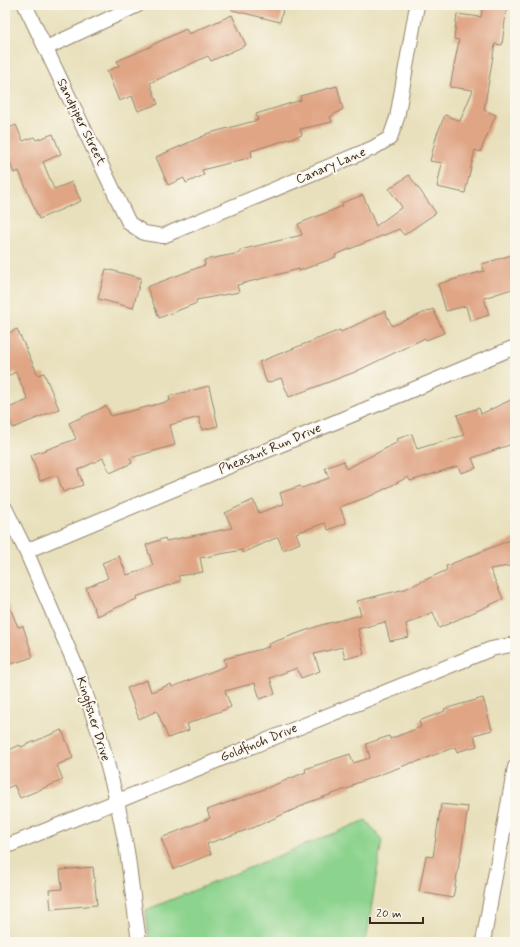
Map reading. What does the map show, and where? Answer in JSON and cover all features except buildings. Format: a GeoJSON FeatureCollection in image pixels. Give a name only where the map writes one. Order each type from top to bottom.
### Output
{"type":"FeatureCollection","features":[{"type":"Feature","properties":{"kind":"street","name":"Sandpiper Street"},"geometry":{"type":"LineString","coordinates":[[25,5],[129,223],[144,234]]}},
{"type":"Feature","properties":{"kind":"street"},"geometry":{"type":"LineString","coordinates":[[46,48],[138,5]]}},
{"type":"Feature","properties":{"kind":"street","name":"Canary Lane"},"geometry":{"type":"LineString","coordinates":[[144,234],[163,236],[372,148],[390,138],[397,118],[417,5]]}},
{"type":"Feature","properties":{"kind":"street","name":"Pheasant Run Drive"},"geometry":{"type":"LineString","coordinates":[[26,551],[515,347]]}},
{"type":"Feature","properties":{"kind":"street","name":"Kingfisher Drive"},"geometry":{"type":"LineString","coordinates":[[5,508],[26,551],[78,670],[99,733],[117,802],[127,851],[140,942]]}},
{"type":"Feature","properties":{"kind":"street","name":"Goldfinch Drive"},"geometry":{"type":"LineString","coordinates":[[5,847],[491,649],[515,644]]}},
{"type":"Feature","properties":{"kind":"street"},"geometry":{"type":"LineString","coordinates":[[483,942],[515,767]]}},
{"type":"Feature","properties":{"kind":"green space"},"geometry":{"type":"Polygon","coordinates":[[[366,820],[382,840],[366,942],[149,942],[146,910],[366,820]]]}}]}
